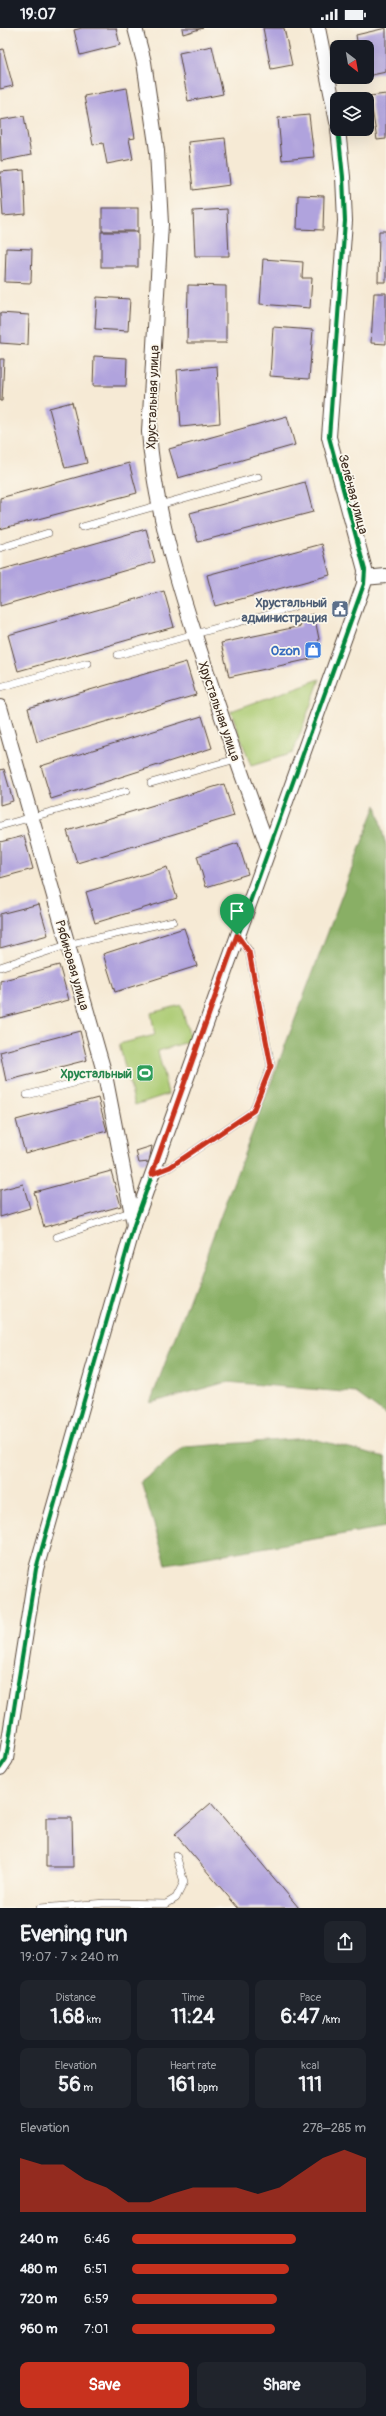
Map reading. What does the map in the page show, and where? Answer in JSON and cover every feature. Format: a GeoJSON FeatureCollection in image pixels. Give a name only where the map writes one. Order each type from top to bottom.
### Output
{"type":"FeatureCollection","features":[{"type":"Feature","properties":{"kind":"street","name":"Хрустальная улица"},"geometry":{"type":"LineString","coordinates":[[135,28],[144,62],[157,151],[161,224],[149,432],[151,464],[158,506],[194,633],[236,759],[268,847]]}},
{"type":"Feature","properties":{"kind":"street"},"geometry":{"type":"LineString","coordinates":[[318,28],[331,92]]}},
{"type":"Feature","properties":{"kind":"street","name":"Зелёная улица"},"geometry":{"type":"LineString","coordinates":[[0,1768],[6,1760],[36,1570],[132,1219],[152,1174],[364,578],[365,570],[329,436],[344,221],[343,177],[339,136]]}},
{"type":"Feature","properties":{"kind":"street"},"geometry":{"type":"LineString","coordinates":[[364,578],[386,576]]}},
{"type":"Feature","properties":{"kind":"street","name":"Рябиновая улица"},"geometry":{"type":"LineString","coordinates":[[0,707],[33,818],[67,945],[105,1075],[121,1152],[132,1219]]}},
{"type":"Feature","properties":{"kind":"lane"},"geometry":{"type":"LineString","coordinates":[[82,526],[258,477]]}},
{"type":"Feature","properties":{"kind":"lane"},"geometry":{"type":"LineString","coordinates":[[0,548],[48,534]]}},
{"type":"Feature","properties":{"kind":"lane"},"geometry":{"type":"LineString","coordinates":[[118,655],[293,607]]}},
{"type":"Feature","properties":{"kind":"lane"},"geometry":{"type":"LineString","coordinates":[[0,687],[88,663]]}},
{"type":"Feature","properties":{"kind":"lane"},"geometry":{"type":"LineString","coordinates":[[151,783],[236,759]]}},
{"type":"Feature","properties":{"kind":"lane"},"geometry":{"type":"LineString","coordinates":[[0,826],[126,791]]}},
{"type":"Feature","properties":{"kind":"lane"},"geometry":{"type":"LineString","coordinates":[[0,967],[67,945],[173,921]]}},
{"type":"Feature","properties":{"kind":"lane"},"geometry":{"type":"LineString","coordinates":[[152,1174],[170,1167],[253,1111],[271,1066],[249,952],[237,935]]}},
{"type":"Feature","properties":{"kind":"lane"},"geometry":{"type":"LineString","coordinates":[[27,1095],[105,1075]]}},
{"type":"Feature","properties":{"kind":"lane"},"geometry":{"type":"LineString","coordinates":[[57,1237],[132,1219]]}},
{"type":"Feature","properties":{"kind":"lane"},"geometry":{"type":"LineString","coordinates":[[40,1908],[106,1903],[166,1904],[176,1898],[184,1882],[176,1855]]}},
{"type":"Feature","properties":{"kind":"green space"},"geometry":{"type":"Polygon","coordinates":[[[320,679],[293,753],[251,766],[231,711],[320,679]]]}},
{"type":"Feature","properties":{"kind":"green space"},"geometry":{"type":"Polygon","coordinates":[[[376,805],[386,846],[386,1415],[356,1393],[227,1382],[150,1403],[376,805]]]}},
{"type":"Feature","properties":{"kind":"green space","name":"Хрустальный"},"geometry":{"type":"Polygon","coordinates":[[[181,1005],[191,1041],[158,1051],[168,1094],[135,1105],[119,1044],[155,1035],[151,1013],[181,1005]]]}},
{"type":"Feature","properties":{"kind":"green space"},"geometry":{"type":"Polygon","coordinates":[[[309,1438],[386,1457],[386,1527],[166,1564],[141,1482],[185,1447],[309,1438]]]}},
{"type":"Feature","properties":{"kind":"building"},"geometry":{"type":"Polygon","coordinates":[[[82,28],[116,28],[120,45],[80,55],[74,30],[82,28]]]}},
{"type":"Feature","properties":{"kind":"building"},"geometry":{"type":"Polygon","coordinates":[[[182,28],[203,28],[183,34],[182,28]]]}},
{"type":"Feature","properties":{"kind":"building"},"geometry":{"type":"Polygon","coordinates":[[[263,28],[284,28],[292,65],[271,69],[263,28]]]}},
{"type":"Feature","properties":{"kind":"building"},"geometry":{"type":"Polygon","coordinates":[[[386,28],[386,72],[374,75],[374,40],[357,40],[356,35],[386,28]]]}},
{"type":"Feature","properties":{"kind":"building"},"geometry":{"type":"Polygon","coordinates":[[[212,46],[223,94],[188,101],[179,53],[212,46]]]}},
{"type":"Feature","properties":{"kind":"building"},"geometry":{"type":"Polygon","coordinates":[[[3,49],[13,86],[0,89],[0,50],[3,49]]]}},
{"type":"Feature","properties":{"kind":"building"},"geometry":{"type":"Polygon","coordinates":[[[127,88],[135,138],[129,139],[133,159],[107,164],[103,143],[93,145],[84,96],[127,88]]]}},
{"type":"Feature","properties":{"kind":"building"},"geometry":{"type":"Polygon","coordinates":[[[386,94],[386,139],[377,140],[374,121],[374,96],[386,94]]]}},
{"type":"Feature","properties":{"kind":"building"},"geometry":{"type":"Polygon","coordinates":[[[309,115],[314,157],[282,160],[278,118],[309,115]]]}},
{"type":"Feature","properties":{"kind":"building"},"geometry":{"type":"Polygon","coordinates":[[[24,116],[31,155],[1,161],[0,120],[24,116]]]}},
{"type":"Feature","properties":{"kind":"building"},"geometry":{"type":"Polygon","coordinates":[[[225,138],[230,185],[193,190],[188,142],[225,138]]]}},
{"type":"Feature","properties":{"kind":"building"},"geometry":{"type":"Polygon","coordinates":[[[24,170],[26,214],[3,216],[0,172],[24,170]]]}},
{"type":"Feature","properties":{"kind":"building"},"geometry":{"type":"Polygon","coordinates":[[[298,195],[324,196],[323,230],[297,229],[298,195]]]}},
{"type":"Feature","properties":{"kind":"building"},"geometry":{"type":"Polygon","coordinates":[[[102,208],[138,208],[138,231],[102,231],[102,208]]]}},
{"type":"Feature","properties":{"kind":"building"},"geometry":{"type":"Polygon","coordinates":[[[227,209],[229,256],[195,256],[193,211],[227,209]]]}},
{"type":"Feature","properties":{"kind":"building"},"geometry":{"type":"Polygon","coordinates":[[[379,231],[386,231],[386,282],[378,282],[379,231]]]}},
{"type":"Feature","properties":{"kind":"building"},"geometry":{"type":"Polygon","coordinates":[[[101,232],[138,232],[138,267],[101,267],[101,232]]]}},
{"type":"Feature","properties":{"kind":"building"},"geometry":{"type":"Polygon","coordinates":[[[6,248],[32,249],[31,283],[5,282],[6,248]]]}},
{"type":"Feature","properties":{"kind":"building"},"geometry":{"type":"Polygon","coordinates":[[[263,259],[303,262],[302,278],[312,278],[310,308],[260,304],[263,259]]]}},
{"type":"Feature","properties":{"kind":"building"},"geometry":{"type":"Polygon","coordinates":[[[188,285],[226,286],[226,343],[187,343],[188,285]]]}},
{"type":"Feature","properties":{"kind":"building"},"geometry":{"type":"Polygon","coordinates":[[[374,293],[386,293],[386,344],[371,343],[374,293]]]}},
{"type":"Feature","properties":{"kind":"building"},"geometry":{"type":"Polygon","coordinates":[[[97,297],[130,299],[128,331],[95,329],[97,297]]]}},
{"type":"Feature","properties":{"kind":"building"},"geometry":{"type":"Polygon","coordinates":[[[0,313],[29,315],[28,345],[0,343],[0,313]]]}},
{"type":"Feature","properties":{"kind":"building"},"geometry":{"type":"Polygon","coordinates":[[[273,327],[313,330],[309,379],[270,376],[273,327]]]}},
{"type":"Feature","properties":{"kind":"building"},"geometry":{"type":"Polygon","coordinates":[[[94,356],[127,358],[126,386],[93,386],[94,356]]]}},
{"type":"Feature","properties":{"kind":"building"},"geometry":{"type":"Polygon","coordinates":[[[0,359],[4,359],[2,401],[0,401],[0,359]]]}},
{"type":"Feature","properties":{"kind":"building"},"geometry":{"type":"Polygon","coordinates":[[[217,366],[220,423],[181,427],[177,370],[217,366]]]}},
{"type":"Feature","properties":{"kind":"building"},"geometry":{"type":"Polygon","coordinates":[[[72,402],[87,463],[65,468],[49,408],[72,402]]]}},
{"type":"Feature","properties":{"kind":"building"},"geometry":{"type":"Polygon","coordinates":[[[287,416],[295,445],[178,478],[169,449],[287,416]]]}},
{"type":"Feature","properties":{"kind":"building"},"geometry":{"type":"Polygon","coordinates":[[[129,463],[137,493],[0,529],[0,498],[129,463]]]}},
{"type":"Feature","properties":{"kind":"building"},"geometry":{"type":"Polygon","coordinates":[[[305,482],[313,512],[198,542],[190,513],[305,482]]]}},
{"type":"Feature","properties":{"kind":"building"},"geometry":{"type":"Polygon","coordinates":[[[146,529],[155,562],[0,606],[0,570],[146,529]]]}},
{"type":"Feature","properties":{"kind":"building"},"geometry":{"type":"Polygon","coordinates":[[[322,544],[330,575],[215,606],[207,575],[322,544]]]}},
{"type":"Feature","properties":{"kind":"building"},"geometry":{"type":"Polygon","coordinates":[[[164,591],[174,627],[18,671],[8,635],[164,591]]]}},
{"type":"Feature","properties":{"kind":"building"},"geometry":{"type":"Polygon","coordinates":[[[314,614],[319,639],[315,658],[229,677],[221,643],[301,626],[299,617],[314,614]]]}},
{"type":"Feature","properties":{"kind":"building"},"geometry":{"type":"Polygon","coordinates":[[[186,662],[196,695],[37,742],[28,708],[186,662]]]}},
{"type":"Feature","properties":{"kind":"building"},"geometry":{"type":"Polygon","coordinates":[[[202,716],[212,748],[51,799],[41,766],[202,716]]]}},
{"type":"Feature","properties":{"kind":"building"},"geometry":{"type":"Polygon","coordinates":[[[4,769],[13,801],[0,805],[0,770],[4,769]]]}},
{"type":"Feature","properties":{"kind":"building"},"geometry":{"type":"Polygon","coordinates":[[[224,784],[234,816],[77,863],[67,831],[224,784]]]}},
{"type":"Feature","properties":{"kind":"building"},"geometry":{"type":"Polygon","coordinates":[[[24,836],[33,869],[0,878],[0,842],[24,836]]]}},
{"type":"Feature","properties":{"kind":"building"},"geometry":{"type":"Polygon","coordinates":[[[238,843],[248,874],[206,887],[197,856],[238,843]]]}},
{"type":"Feature","properties":{"kind":"building"},"geometry":{"type":"Polygon","coordinates":[[[167,867],[177,898],[95,923],[86,892],[167,867]]]}},
{"type":"Feature","properties":{"kind":"building"},"geometry":{"type":"Polygon","coordinates":[[[39,904],[48,935],[0,948],[0,914],[39,904]]]}},
{"type":"Feature","properties":{"kind":"building"},"geometry":{"type":"Polygon","coordinates":[[[184,928],[197,966],[115,992],[103,954],[184,928]]]}},
{"type":"Feature","properties":{"kind":"building"},"geometry":{"type":"Polygon","coordinates":[[[59,965],[69,1000],[0,1018],[0,981],[59,965]]]}},
{"type":"Feature","properties":{"kind":"building"},"geometry":{"type":"Polygon","coordinates":[[[80,1031],[87,1060],[6,1081],[0,1052],[80,1031]]]}},
{"type":"Feature","properties":{"kind":"building"},"geometry":{"type":"Polygon","coordinates":[[[98,1098],[107,1131],[25,1153],[16,1120],[98,1098]]]}},
{"type":"Feature","properties":{"kind":"building"},"geometry":{"type":"Polygon","coordinates":[[[152,1146],[149,1162],[139,1163],[136,1151],[152,1146]]]}},
{"type":"Feature","properties":{"kind":"building"},"geometry":{"type":"Polygon","coordinates":[[[111,1171],[121,1206],[44,1227],[34,1192],[111,1171]]]}},
{"type":"Feature","properties":{"kind":"building"},"geometry":{"type":"Polygon","coordinates":[[[23,1184],[30,1208],[0,1217],[0,1190],[23,1184]]]}},
{"type":"Feature","properties":{"kind":"building"},"geometry":{"type":"Polygon","coordinates":[[[211,1803],[299,1908],[238,1908],[175,1834],[211,1803]]]}},
{"type":"Feature","properties":{"kind":"building"},"geometry":{"type":"Polygon","coordinates":[[[46,1818],[72,1818],[73,1867],[46,1867],[46,1818]]]}},
{"type":"Feature","properties":{"kind":"cycle path"},"geometry":{"type":"LineString","coordinates":[[0,1768],[6,1759],[36,1569],[134,1225],[364,584],[365,570],[329,437],[345,221],[343,177],[339,136]]}},
{"type":"Feature","properties":{"kind":"place","name":"Хрустальный администрация"},"geometry":{"type":"Point","coordinates":[340,609]}},
{"type":"Feature","properties":{"kind":"place","name":"Ozon"},"geometry":{"type":"Point","coordinates":[313,650]}},
{"type":"Feature","properties":{"kind":"place","name":"Хрустальный"},"geometry":{"type":"Point","coordinates":[145,1073]}},
{"type":"Feature","properties":{"kind":"route"},"geometry":{"type":"LineString","coordinates":[[237,935],[249,952],[271,1066],[253,1111],[170,1167],[152,1174],[169,1126],[237,935]]}}]}
